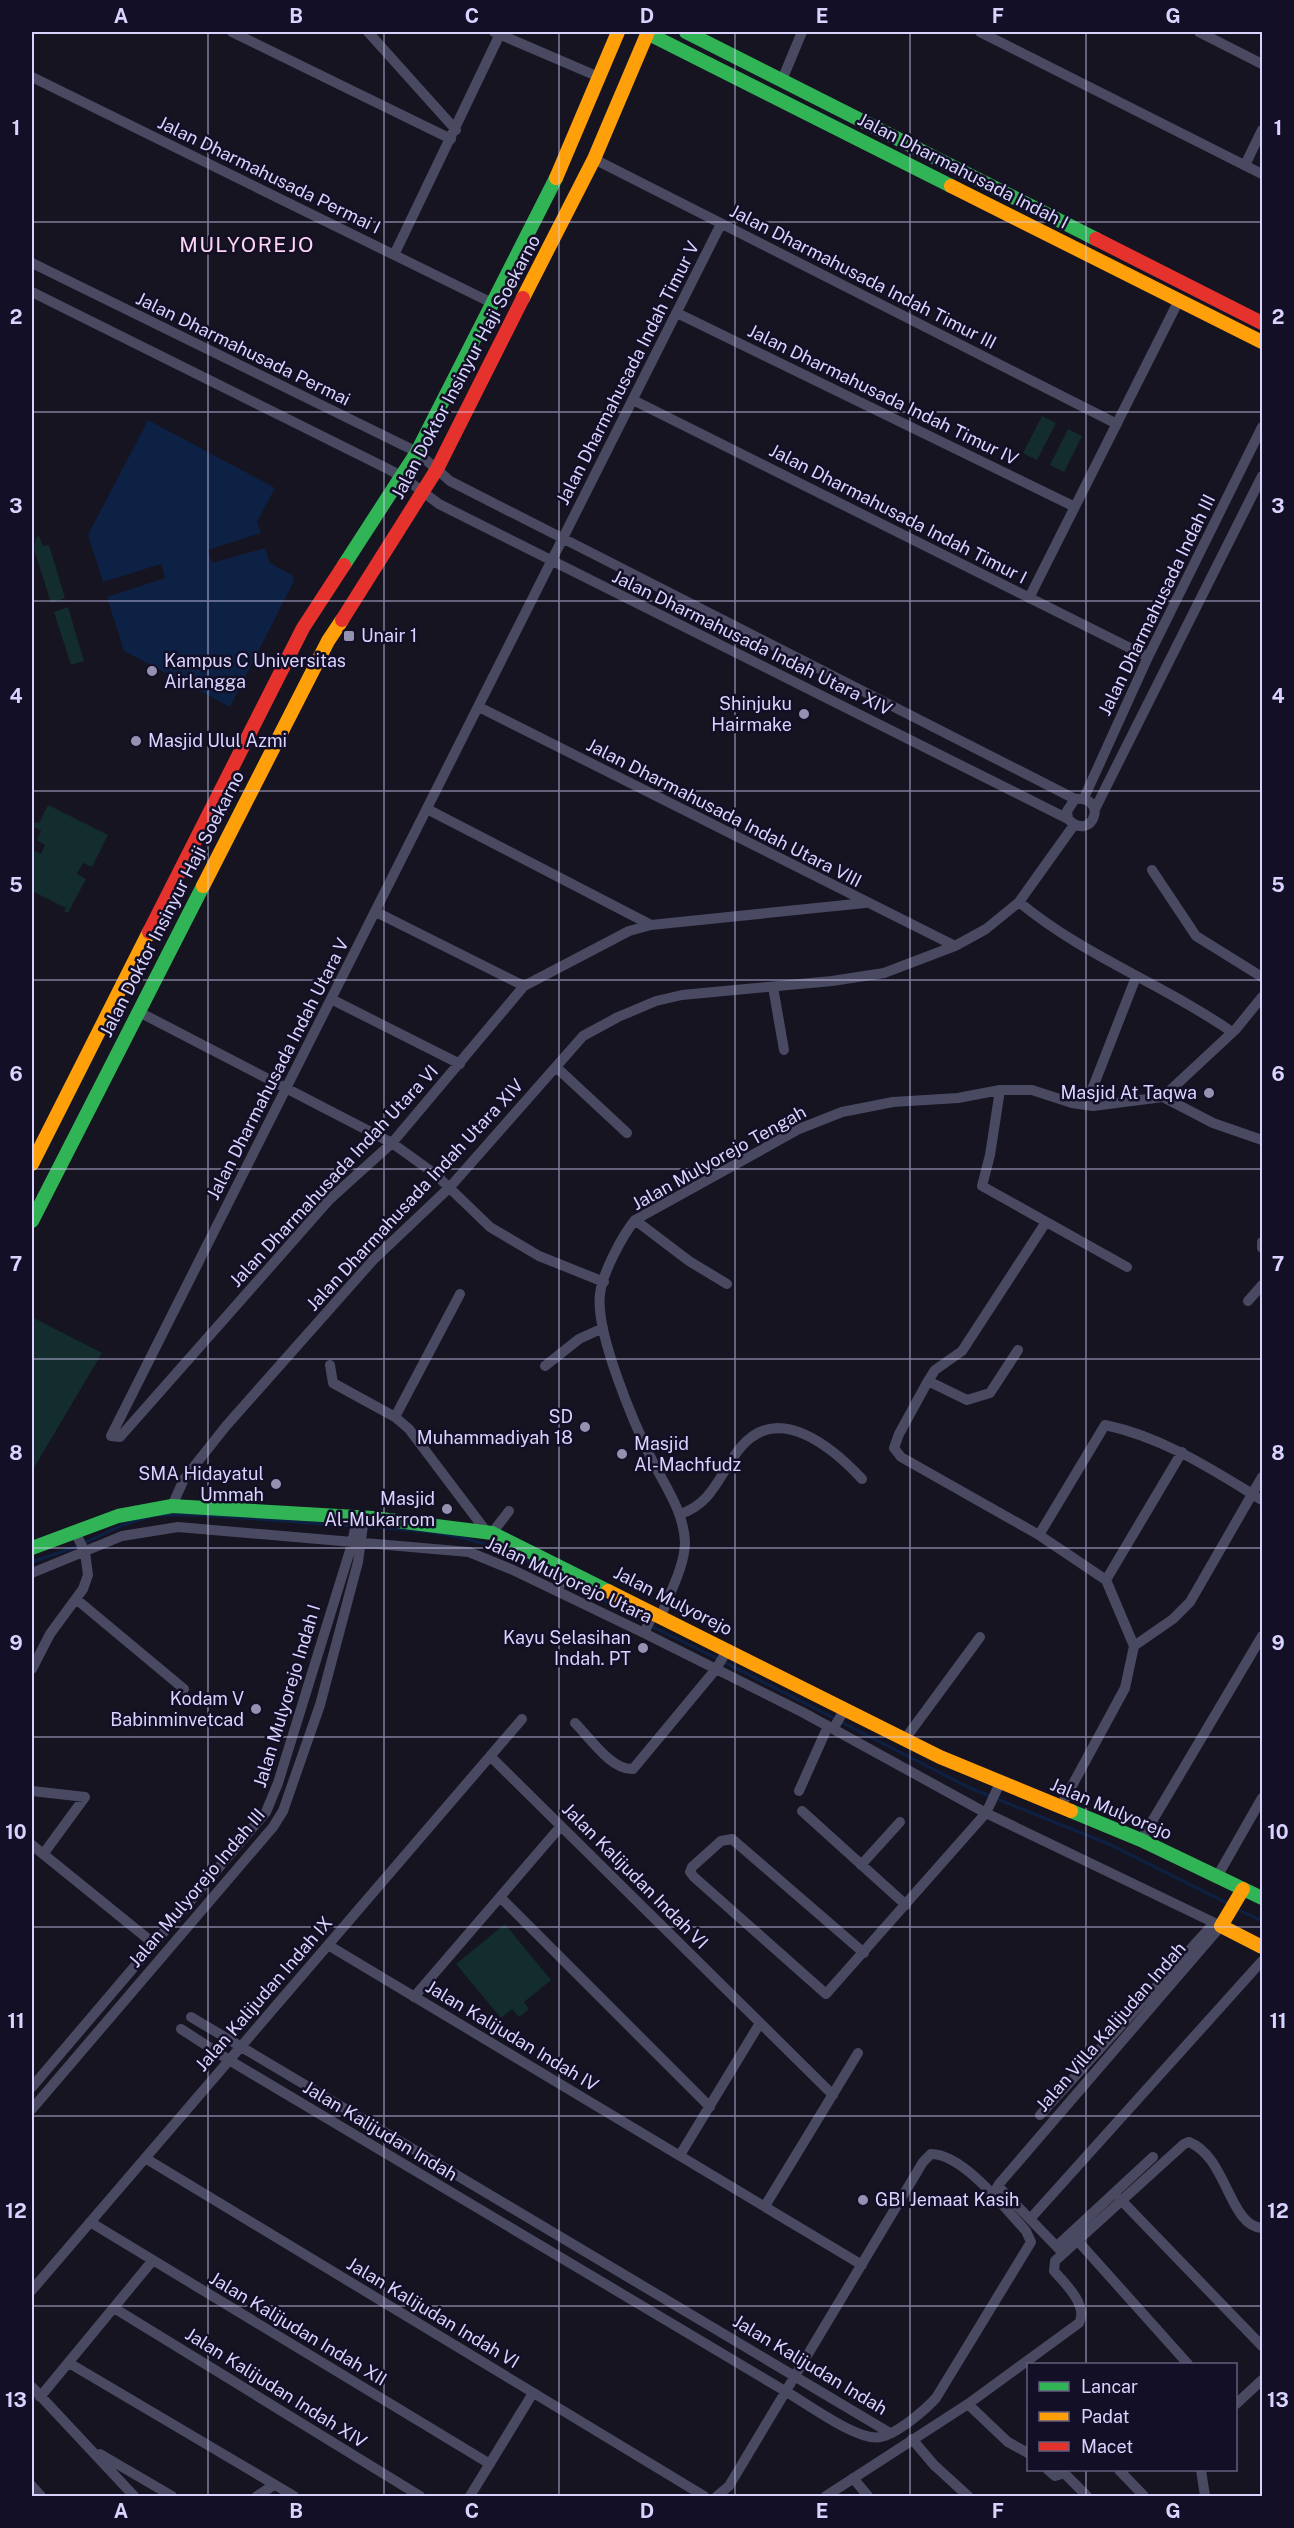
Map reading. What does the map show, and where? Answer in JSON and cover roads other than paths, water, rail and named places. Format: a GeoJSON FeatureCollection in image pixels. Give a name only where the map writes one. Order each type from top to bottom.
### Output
{"type":"FeatureCollection","features":[{"type":"Feature","properties":{"kind":"main road","name":"Jalan Doktor Insinyur Haji Soekarno"},"geometry":{"type":"LineString","coordinates":[[32,1164],[303,628],[327,587],[403,477],[417,452],[563,163],[618,32]]}},
{"type":"Feature","properties":{"kind":"main road","name":"Jalan Doktor Insinyur Haji Soekarno"},"geometry":{"type":"LineString","coordinates":[[32,1221],[137,1011],[328,641],[437,469],[587,174],[648,32]]}},
{"type":"Feature","properties":{"kind":"main road","name":"Jalan Dharmahusada Indah I"},"geometry":{"type":"LineString","coordinates":[[648,32],[1263,342]]}},
{"type":"Feature","properties":{"kind":"main road","name":"Jalan Dharmahusada Indah I"},"geometry":{"type":"LineString","coordinates":[[686,32],[1263,323]]}},
{"type":"Feature","properties":{"kind":"main road"},"geometry":{"type":"LineString","coordinates":[[563,163],[573,172],[587,174]]}},
{"type":"Feature","properties":{"kind":"main road"},"geometry":{"type":"LineString","coordinates":[[956,188],[964,172]]}},
{"type":"Feature","properties":{"kind":"main road","name":"Jalan Mulyorejo"},"geometry":{"type":"LineString","coordinates":[[32,1548],[80,1542],[153,1507],[172,1506],[489,1532],[727,1651],[837,1720],[904,1739],[998,1788],[1063,1802],[1263,1898]]}},
{"type":"Feature","properties":{"kind":"main road","name":"Jalan Villa Kalijudan Indah"},"geometry":{"type":"LineString","coordinates":[[1221,1923],[1243,1889]]}},
{"type":"Feature","properties":{"kind":"main road"},"geometry":{"type":"LineString","coordinates":[[1221,1923],[1263,1947]]}},
{"type":"Feature","properties":{"kind":"street"},"geometry":{"type":"LineString","coordinates":[[232,32],[453,135]]}},
{"type":"Feature","properties":{"kind":"street"},"geometry":{"type":"LineString","coordinates":[[368,32],[453,135]]}},
{"type":"Feature","properties":{"kind":"street"},"geometry":{"type":"LineString","coordinates":[[394,255],[453,135],[498,32],[599,76]]}},
{"type":"Feature","properties":{"kind":"street"},"geometry":{"type":"LineString","coordinates":[[782,80],[802,32]]}},
{"type":"Feature","properties":{"kind":"street"},"geometry":{"type":"LineString","coordinates":[[980,32],[1263,174]]}},
{"type":"Feature","properties":{"kind":"street"},"geometry":{"type":"LineString","coordinates":[[1198,32],[1263,64]]}},
{"type":"Feature","properties":{"kind":"street","name":"Jalan Dharmahusada Permai I"},"geometry":{"type":"LineString","coordinates":[[32,77],[492,303]]}},
{"type":"Feature","properties":{"kind":"street"},"geometry":{"type":"LineString","coordinates":[[1245,165],[1263,130]]}},
{"type":"Feature","properties":{"kind":"street","name":"Jalan Dharmahusada Indah Timur III"},"geometry":{"type":"LineString","coordinates":[[594,159],[1117,424]]}},
{"type":"Feature","properties":{"kind":"street","name":"Jalan Dharmahusada Indah Timur V"},"geometry":{"type":"LineString","coordinates":[[553,562],[722,224]]}},
{"type":"Feature","properties":{"kind":"street","name":"Jalan Dharmahusada Permai"},"geometry":{"type":"LineString","coordinates":[[32,263],[417,452],[437,469]]}},
{"type":"Feature","properties":{"kind":"street"},"geometry":{"type":"LineString","coordinates":[[32,292],[403,477],[423,492]]}},
{"type":"Feature","properties":{"kind":"street"},"geometry":{"type":"LineString","coordinates":[[1029,598],[1179,300]]}},
{"type":"Feature","properties":{"kind":"street","name":"Jalan Dharmahusada Indah Timur IV"},"geometry":{"type":"LineString","coordinates":[[677,313],[1075,507]]}},
{"type":"Feature","properties":{"kind":"street","name":"Jalan Dharmahusada Indah Timur I"},"geometry":{"type":"LineString","coordinates":[[633,400],[1148,657]]}},
{"type":"Feature","properties":{"kind":"street","name":"Jalan Dharmahusada Indah III"},"geometry":{"type":"LineString","coordinates":[[1080,799],[1263,427]]}},
{"type":"Feature","properties":{"kind":"street","name":"Jalan Dharmahusada Indah Utara XIV"},"geometry":{"type":"LineString","coordinates":[[437,469],[450,481],[1080,799]]}},
{"type":"Feature","properties":{"kind":"street","name":"Jalan Dharmahusada Indah III"},"geometry":{"type":"LineString","coordinates":[[1095,809],[1258,495],[1263,476]]}},
{"type":"Feature","properties":{"kind":"street","name":"Jalan Dharmahusada Indah Utara XIV"},"geometry":{"type":"LineString","coordinates":[[172,1506],[184,1479],[226,1426],[374,1259],[450,1187],[583,1036],[656,1001],[682,995],[773,987],[884,973],[955,946],[986,929],[1019,902],[1071,822],[439,504],[423,492]]}},
{"type":"Feature","properties":{"kind":"street","name":"Jalan Dharmahusada Indah Utara V"},"geometry":{"type":"LineString","coordinates":[[120,1437],[113,1438],[111,1433],[333,1000],[478,707],[553,562]]}},
{"type":"Feature","properties":{"kind":"street","name":"Jalan Dharmahusada Indah Utara VIII"},"geometry":{"type":"LineString","coordinates":[[478,707],[955,946]]}},
{"type":"Feature","properties":{"kind":"street"},"geometry":{"type":"LineString","coordinates":[[1080,799],[1091,802],[1095,809],[1094,818],[1090,824],[1082,826],[1071,822],[1067,811],[1080,799]]}},
{"type":"Feature","properties":{"kind":"street"},"geometry":{"type":"LineString","coordinates":[[427,809],[651,924]]}},
{"type":"Feature","properties":{"kind":"street"},"geometry":{"type":"LineString","coordinates":[[1152,870],[1196,936],[1263,977]]}},
{"type":"Feature","properties":{"kind":"street"},"geometry":{"type":"LineString","coordinates":[[1019,902],[1041,920],[1102,960],[1177,997],[1232,1032]]}},
{"type":"Feature","properties":{"kind":"street","name":"Jalan Dharmahusada Indah Utara VI"},"geometry":{"type":"LineString","coordinates":[[120,1437],[330,1199],[392,1143],[524,986],[628,931],[651,924],[866,903]]}},
{"type":"Feature","properties":{"kind":"street"},"geometry":{"type":"LineString","coordinates":[[376,912],[524,986]]}},
{"type":"Feature","properties":{"kind":"street"},"geometry":{"type":"LineString","coordinates":[[1086,1105],[1136,977]]}},
{"type":"Feature","properties":{"kind":"street"},"geometry":{"type":"LineString","coordinates":[[773,987],[784,1050]]}},
{"type":"Feature","properties":{"kind":"street"},"geometry":{"type":"LineString","coordinates":[[1263,997],[1232,1032],[1162,1097],[1213,1123],[1263,1140]]}},
{"type":"Feature","properties":{"kind":"street"},"geometry":{"type":"LineString","coordinates":[[333,1000],[460,1064]]}},
{"type":"Feature","properties":{"kind":"street"},"geometry":{"type":"LineString","coordinates":[[137,1011],[288,1087],[392,1143],[450,1187],[473,1212],[512,1240],[566,1269],[604,1282]]}},
{"type":"Feature","properties":{"kind":"street"},"geometry":{"type":"LineString","coordinates":[[556,1067],[627,1133]]}},
{"type":"Feature","properties":{"kind":"street"},"geometry":{"type":"LineString","coordinates":[[1000,1090],[990,1155],[982,1186],[1127,1267]]}},
{"type":"Feature","properties":{"kind":"street","name":"Jalan Mulyorejo Tengah"},"geometry":{"type":"LineString","coordinates":[[645,1632],[656,1616],[683,1554],[685,1542],[680,1514],[650,1455],[608,1354],[603,1328],[600,1293],[627,1231],[635,1220],[799,1129],[842,1112],[893,1102],[958,1098],[1000,1090],[1032,1090],[1086,1105],[1125,1103],[1162,1097]]}},
{"type":"Feature","properties":{"kind":"street"},"geometry":{"type":"LineString","coordinates":[[635,1220],[689,1261],[727,1284]]}},
{"type":"Feature","properties":{"kind":"street"},"geometry":{"type":"LineString","coordinates":[[1046,1222],[962,1351],[942,1364],[928,1381],[898,1434],[894,1448],[901,1457],[1038,1535],[1106,1580],[1134,1646],[1125,1688],[1063,1802]]}},
{"type":"Feature","properties":{"kind":"street"},"geometry":{"type":"LineString","coordinates":[[1263,1242],[1263,1248]]}},
{"type":"Feature","properties":{"kind":"street"},"geometry":{"type":"LineString","coordinates":[[1248,1301],[1263,1285]]}},
{"type":"Feature","properties":{"kind":"street"},"geometry":{"type":"LineString","coordinates":[[395,1417],[460,1294]]}},
{"type":"Feature","properties":{"kind":"street"},"geometry":{"type":"LineString","coordinates":[[545,1366],[579,1339],[603,1328]]}},
{"type":"Feature","properties":{"kind":"street"},"geometry":{"type":"LineString","coordinates":[[928,1381],[967,1400],[990,1393],[1018,1350]]}},
{"type":"Feature","properties":{"kind":"street"},"geometry":{"type":"LineString","coordinates":[[330,1365],[333,1383],[395,1417],[409,1429],[489,1532],[509,1510]]}},
{"type":"Feature","properties":{"kind":"street"},"geometry":{"type":"LineString","coordinates":[[1038,1535],[1105,1425],[1149,1438],[1182,1452],[1263,1500]]}},
{"type":"Feature","properties":{"kind":"street"},"geometry":{"type":"LineString","coordinates":[[680,1514],[694,1509],[709,1497],[741,1446],[754,1436],[772,1428],[793,1429],[813,1437],[862,1479]]}},
{"type":"Feature","properties":{"kind":"street"},"geometry":{"type":"LineString","coordinates":[[1106,1580],[1182,1452]]}},
{"type":"Feature","properties":{"kind":"street"},"geometry":{"type":"LineString","coordinates":[[1134,1646],[1173,1619],[1190,1602],[1263,1477]]}},
{"type":"Feature","properties":{"kind":"street","name":"Jalan Mulyorejo Indah III"},"geometry":{"type":"LineString","coordinates":[[32,2109],[273,1827],[291,1790],[320,1705],[360,1521]]}},
{"type":"Feature","properties":{"kind":"street","name":"Jalan Mulyorejo Utara"},"geometry":{"type":"LineString","coordinates":[[32,1572],[80,1542],[178,1527],[469,1552],[558,1589],[717,1668],[837,1720],[988,1810],[1221,1923]]}},
{"type":"Feature","properties":{"kind":"street"},"geometry":{"type":"LineString","coordinates":[[32,1669],[50,1634],[76,1599],[88,1575],[80,1542]]}},
{"type":"Feature","properties":{"kind":"street","name":"Jalan Mulyorejo Indah I"},"geometry":{"type":"LineString","coordinates":[[32,2087],[266,1812],[278,1784],[303,1701],[357,1542]]}},
{"type":"Feature","properties":{"kind":"street"},"geometry":{"type":"LineString","coordinates":[[558,1589],[565,1571]]}},
{"type":"Feature","properties":{"kind":"street"},"geometry":{"type":"LineString","coordinates":[[76,1599],[184,1689]]}},
{"type":"Feature","properties":{"kind":"street"},"geometry":{"type":"LineString","coordinates":[[1141,1840],[1263,1636]]}},
{"type":"Feature","properties":{"kind":"street"},"geometry":{"type":"LineString","coordinates":[[904,1739],[980,1637]]}},
{"type":"Feature","properties":{"kind":"street"},"geometry":{"type":"LineString","coordinates":[[575,1723],[614,1762],[627,1769],[633,1769],[717,1668],[727,1651]]}},
{"type":"Feature","properties":{"kind":"street"},"geometry":{"type":"LineString","coordinates":[[303,1701],[320,1705]]}},
{"type":"Feature","properties":{"kind":"street","name":"Jalan Kalijudan Indah IX"},"geometry":{"type":"LineString","coordinates":[[32,2290],[522,1719]]}},
{"type":"Feature","properties":{"kind":"street"},"geometry":{"type":"LineString","coordinates":[[798,1791],[837,1720]]}},
{"type":"Feature","properties":{"kind":"street","name":"Jalan Kalijudan Indah VI"},"geometry":{"type":"LineString","coordinates":[[490,1756],[833,2095]]}},
{"type":"Feature","properties":{"kind":"street"},"geometry":{"type":"LineString","coordinates":[[864,1953],[732,1839],[721,1841],[692,1867],[690,1872],[694,1876],[825,1994],[864,1953],[988,1810],[998,1788]]}},
{"type":"Feature","properties":{"kind":"street"},"geometry":{"type":"LineString","coordinates":[[32,1791],[85,1797],[44,1853]]}},
{"type":"Feature","properties":{"kind":"street"},"geometry":{"type":"LineString","coordinates":[[1218,1875],[1263,1798]]}},
{"type":"Feature","properties":{"kind":"street"},"geometry":{"type":"LineString","coordinates":[[802,1811],[906,1905]]}},
{"type":"Feature","properties":{"kind":"street"},"geometry":{"type":"LineString","coordinates":[[861,1865],[900,1822]]}},
{"type":"Feature","properties":{"kind":"street"},"geometry":{"type":"LineString","coordinates":[[414,1997],[561,1826]]}},
{"type":"Feature","properties":{"kind":"street"},"geometry":{"type":"LineString","coordinates":[[32,1845],[153,1943]]}},
{"type":"Feature","properties":{"kind":"street"},"geometry":{"type":"LineString","coordinates":[[500,1897],[710,2107]]}},
{"type":"Feature","properties":{"kind":"street","name":"Jalan Villa Kalijudan Indah"},"geometry":{"type":"LineString","coordinates":[[1040,2115],[1221,1923]]}},
{"type":"Feature","properties":{"kind":"street","name":"Jalan Villa Kalijudan Indah"},"geometry":{"type":"LineString","coordinates":[[994,2189],[1221,1923]]}},
{"type":"Feature","properties":{"kind":"street","name":"Jalan Kalijudan Indah IV"},"geometry":{"type":"LineString","coordinates":[[328,1946],[862,2265]]}},
{"type":"Feature","properties":{"kind":"street"},"geometry":{"type":"LineString","coordinates":[[1030,2219],[1263,1961]]}},
{"type":"Feature","properties":{"kind":"street","name":"Jalan Kalijudan Indah"},"geometry":{"type":"LineString","coordinates":[[181,2029],[229,2060],[853,2431],[872,2438],[881,2438],[890,2433],[795,2374],[191,2017]]}},
{"type":"Feature","properties":{"kind":"street"},"geometry":{"type":"LineString","coordinates":[[680,2155],[760,2023]]}},
{"type":"Feature","properties":{"kind":"street"},"geometry":{"type":"LineString","coordinates":[[765,2206],[858,2053]]}},
{"type":"Feature","properties":{"kind":"street"},"geometry":{"type":"LineString","coordinates":[[1060,2249],[1077,2240],[1120,2199],[1189,2142],[1199,2148],[1215,2165],[1230,2191],[1238,2213],[1253,2228],[1263,2228]]}},
{"type":"Feature","properties":{"kind":"street"},"geometry":{"type":"LineString","coordinates":[[717,2496],[729,2486],[795,2374],[931,2154],[940,2154],[949,2159],[994,2189],[1030,2219],[1060,2249]]}},
{"type":"Feature","properties":{"kind":"street"},"geometry":{"type":"LineString","coordinates":[[1032,2363],[1082,2318],[1071,2290],[1054,2271],[1060,2249],[1153,2157]]}},
{"type":"Feature","properties":{"kind":"street","name":"Jalan Kalijudan Indah VI"},"geometry":{"type":"LineString","coordinates":[[145,2158],[704,2496]]}},
{"type":"Feature","properties":{"kind":"street"},"geometry":{"type":"LineString","coordinates":[[890,2433],[925,2410],[936,2398],[1026,2254],[1031,2237],[1007,2211],[994,2189]]}},
{"type":"Feature","properties":{"kind":"street"},"geometry":{"type":"LineString","coordinates":[[1120,2199],[1263,2346]]}},
{"type":"Feature","properties":{"kind":"street","name":"Jalan Kalijudan Indah XII"},"geometry":{"type":"LineString","coordinates":[[90,2222],[490,2464]]}},
{"type":"Feature","properties":{"kind":"street"},"geometry":{"type":"LineString","coordinates":[[1077,2240],[1187,2363]]}},
{"type":"Feature","properties":{"kind":"street"},"geometry":{"type":"LineString","coordinates":[[40,2397],[153,2260]]}},
{"type":"Feature","properties":{"kind":"street","name":"Jalan Kalijudan Indah XIV"},"geometry":{"type":"LineString","coordinates":[[114,2308],[420,2496]]}},
{"type":"Feature","properties":{"kind":"street"},"geometry":{"type":"LineString","coordinates":[[69,2363],[294,2496]]}},
{"type":"Feature","properties":{"kind":"street"},"geometry":{"type":"LineString","coordinates":[[826,2496],[912,2439],[1024,2370]]}},
{"type":"Feature","properties":{"kind":"street"},"geometry":{"type":"LineString","coordinates":[[1237,2403],[1263,2379]]}},
{"type":"Feature","properties":{"kind":"street"},"geometry":{"type":"LineString","coordinates":[[32,2387],[134,2496]]}},
{"type":"Feature","properties":{"kind":"street"},"geometry":{"type":"LineString","coordinates":[[470,2496],[533,2393]]}},
{"type":"Feature","properties":{"kind":"street"},"geometry":{"type":"LineString","coordinates":[[968,2404],[1008,2442],[1027,2452]]}},
{"type":"Feature","properties":{"kind":"street"},"geometry":{"type":"LineString","coordinates":[[912,2439],[965,2496]]}},
{"type":"Feature","properties":{"kind":"street"},"geometry":{"type":"LineString","coordinates":[[87,2447],[172,2496]]}},
{"type":"Feature","properties":{"kind":"street"},"geometry":{"type":"LineString","coordinates":[[1050,2471],[1055,2476],[1064,2473],[1088,2496]]}},
{"type":"Feature","properties":{"kind":"street"},"geometry":{"type":"LineString","coordinates":[[1121,2471],[1144,2496]]}},
{"type":"Feature","properties":{"kind":"street"},"geometry":{"type":"LineString","coordinates":[[1201,2471],[1205,2496]]}},
{"type":"Feature","properties":{"kind":"street"},"geometry":{"type":"LineString","coordinates":[[853,2478],[868,2496]]}},
{"type":"Feature","properties":{"kind":"street"},"geometry":{"type":"LineString","coordinates":[[257,2496],[274,2485]]}},
{"type":"Feature","properties":{"kind":"street"},"geometry":{"type":"LineString","coordinates":[[32,2486],[41,2496]]}},
{"type":"Feature","properties":{"kind":"water"},"geometry":{"type":"Polygon","coordinates":[[[148,420],[275,488],[257,522],[261,533],[208,550],[212,563],[265,548],[270,563],[292,575],[294,581],[230,707],[124,651],[107,597],[165,578],[161,564],[103,582],[88,535],[148,420]]]}},
{"type":"Feature","properties":{"kind":"waterway"},"geometry":{"type":"LineString","coordinates":[[84,1543],[123,1525],[155,1515],[200,1515],[353,1526]]}},
{"type":"Feature","properties":{"kind":"waterway"},"geometry":{"type":"LineString","coordinates":[[366,1527],[445,1534],[493,1547],[537,1565],[645,1623]]}},
{"type":"Feature","properties":{"kind":"waterway"},"geometry":{"type":"LineString","coordinates":[[32,1562],[78,1546]]}},
{"type":"Feature","properties":{"kind":"waterway"},"geometry":{"type":"LineString","coordinates":[[651,1626],[718,1659]]}},
{"type":"Feature","properties":{"kind":"waterway"},"geometry":{"type":"LineString","coordinates":[[724,1662],[836,1719]]}},
{"type":"Feature","properties":{"kind":"waterway"},"geometry":{"type":"LineString","coordinates":[[841,1722],[970,1788],[1109,1844],[1229,1904]]}},
{"type":"Feature","properties":{"kind":"waterway"},"geometry":{"type":"LineString","coordinates":[[1237,1909],[1262,1921]]}},
{"type":"Feature","properties":{"kind":"place","name":"Unair 1"},"geometry":{"type":"Point","coordinates":[349,636]}},
{"type":"Feature","properties":{"kind":"place","name":"Kampus C Universitas Airlangga"},"geometry":{"type":"Point","coordinates":[152,671]}},
{"type":"Feature","properties":{"kind":"place","name":"Shinjuku Hairmake"},"geometry":{"type":"Point","coordinates":[804,714]}},
{"type":"Feature","properties":{"kind":"place","name":"Masjid Ulul Azmi"},"geometry":{"type":"Point","coordinates":[136,741]}},
{"type":"Feature","properties":{"kind":"place","name":"Masjid At Taqwa"},"geometry":{"type":"Point","coordinates":[1209,1093]}},
{"type":"Feature","properties":{"kind":"place","name":"SD Muhammadiyah 18"},"geometry":{"type":"Point","coordinates":[585,1427]}},
{"type":"Feature","properties":{"kind":"place","name":"Masjid Al-Machfudz"},"geometry":{"type":"Point","coordinates":[622,1454]}},
{"type":"Feature","properties":{"kind":"place","name":"SMA Hidayatul Ummah"},"geometry":{"type":"Point","coordinates":[276,1484]}},
{"type":"Feature","properties":{"kind":"place","name":"Masjid Al-Mukarrom"},"geometry":{"type":"Point","coordinates":[447,1509]}},
{"type":"Feature","properties":{"kind":"place","name":"Kayu Selasihan Indah. PT"},"geometry":{"type":"Point","coordinates":[643,1648]}},
{"type":"Feature","properties":{"kind":"place","name":"Kodam V Babinminvetcad"},"geometry":{"type":"Point","coordinates":[256,1709]}},
{"type":"Feature","properties":{"kind":"place","name":"GBI Jemaat Kasih"},"geometry":{"type":"Point","coordinates":[863,2200]}},
{"type":"Feature","properties":{"kind":"district","name":"MULYOREJO"},"geometry":{"type":"Point","coordinates":[247,245]}}]}
